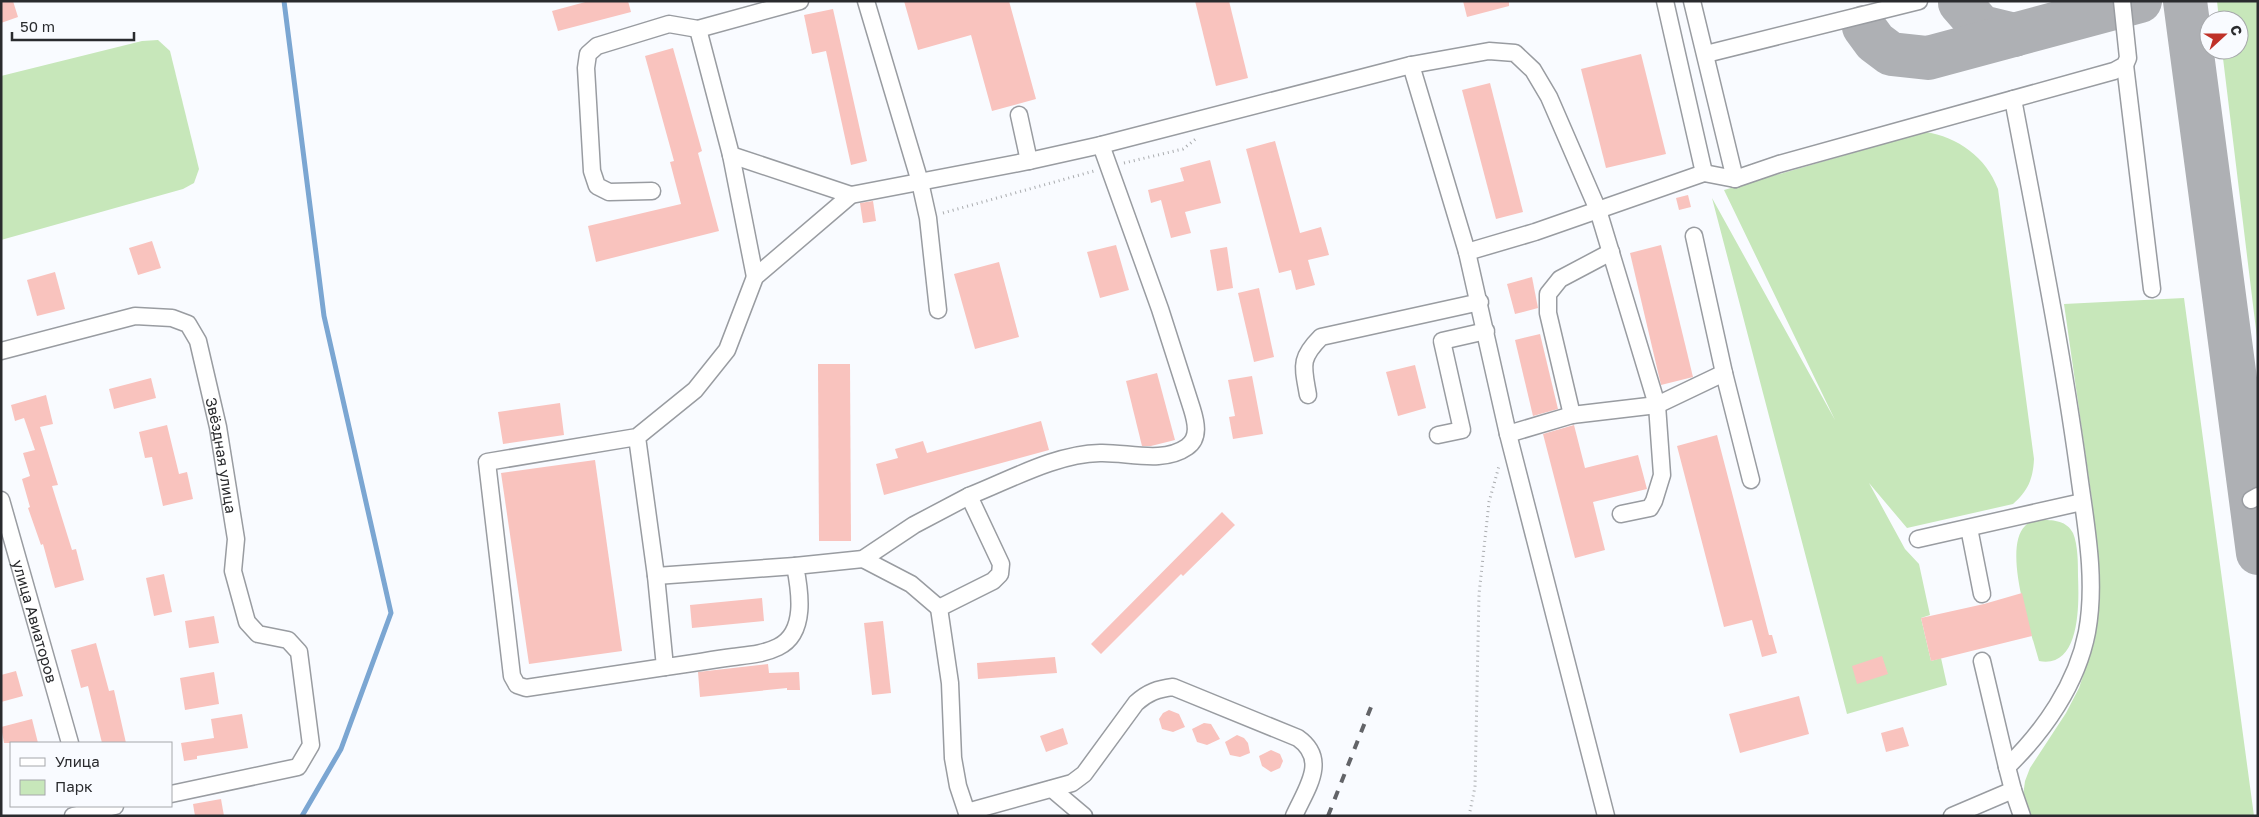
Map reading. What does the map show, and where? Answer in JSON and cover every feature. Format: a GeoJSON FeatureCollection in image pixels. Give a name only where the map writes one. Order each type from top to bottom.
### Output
{"type":"FeatureCollection","features":[{"type":"Feature","properties":{"kind":"street"},"geometry":{"type":"LineString","coordinates":[[652,191],[609,192],[597,186],[592,172],[586,68],[588,54],[597,46],[669,24],[698,28],[800,1]]}},
{"type":"Feature","properties":{"kind":"street"},"geometry":{"type":"LineString","coordinates":[[866,1],[920,182],[928,218],[938,310]]}},
{"type":"Feature","properties":{"kind":"street"},"geometry":{"type":"LineString","coordinates":[[1665,1],[1704,173]]}},
{"type":"Feature","properties":{"kind":"street"},"geometry":{"type":"LineString","coordinates":[[1692,1],[1735,179]]}},
{"type":"Feature","properties":{"kind":"street"},"geometry":{"type":"LineString","coordinates":[[1706,54],[1919,1]]}},
{"type":"Feature","properties":{"kind":"street"},"geometry":{"type":"LineString","coordinates":[[2122,1],[2128,48],[2128,58],[2125,65],[2152,289]]}},
{"type":"Feature","properties":{"kind":"street"},"geometry":{"type":"LineString","coordinates":[[698,28],[731,155],[755,277]]}},
{"type":"Feature","properties":{"kind":"street"},"geometry":{"type":"LineString","coordinates":[[731,155],[852,195],[1029,161],[1411,65],[1489,51],[1516,53],[1533,70],[1549,96],[1598,210],[1657,405],[1662,475],[1654,501],[1650,508],[1621,514]]}},
{"type":"Feature","properties":{"kind":"street"},"geometry":{"type":"LineString","coordinates":[[1411,65],[1480,302],[1508,434],[1606,816]]}},
{"type":"Feature","properties":{"kind":"street"},"geometry":{"type":"LineString","coordinates":[[1467,252],[1535,232],[1704,173],[1735,179],[1779,164],[2013,99],[2114,70],[2125,65]]}},
{"type":"Feature","properties":{"kind":"street"},"geometry":{"type":"LineString","coordinates":[[2007,767],[2030,744],[2066,692],[2087,634],[2090,582],[2069,404],[2013,99]]}},
{"type":"Feature","properties":{"kind":"street"},"geometry":{"type":"LineString","coordinates":[[1019,114],[1029,161]]}},
{"type":"Feature","properties":{"kind":"street"},"geometry":{"type":"LineString","coordinates":[[656,576],[795,566],[862,558],[914,524],[969,496],[1052,462],[1099,453],[1161,455],[1176,453],[1188,446],[1195,437],[1197,425],[1101,144]]}},
{"type":"Feature","properties":{"kind":"street"},"geometry":{"type":"LineString","coordinates":[[795,566],[801,594],[798,619],[792,634],[781,646],[765,652],[526,688],[517,685],[512,676],[486,462],[636,437],[695,390],[727,350],[755,277],[852,195]]}},
{"type":"Feature","properties":{"kind":"street"},"geometry":{"type":"LineString","coordinates":[[1694,236],[1724,373],[1751,480]]}},
{"type":"Feature","properties":{"kind":"street"},"geometry":{"type":"LineString","coordinates":[[1572,415],[1548,313],[1548,294],[1560,279],[1611,252]]}},
{"type":"Feature","properties":{"kind":"street"},"geometry":{"type":"LineString","coordinates":[[1308,395],[1303,366],[1307,350],[1321,337],[1480,302]]}},
{"type":"Feature","properties":{"kind":"street","name":"Звёздная улица"},"geometry":{"type":"LineString","coordinates":[[1,351],[135,316],[172,318],[188,324],[198,341],[218,427],[236,539],[233,571],[247,622],[258,634],[288,640],[299,652],[311,745],[298,767],[172,794]]}},
{"type":"Feature","properties":{"kind":"street"},"geometry":{"type":"LineString","coordinates":[[1438,434],[1462,430],[1442,341],[1486,331]]}},
{"type":"Feature","properties":{"kind":"street"},"geometry":{"type":"LineString","coordinates":[[1508,434],[1572,415],[1657,405],[1724,373]]}},
{"type":"Feature","properties":{"kind":"street"},"geometry":{"type":"LineString","coordinates":[[636,437],[656,576],[665,667]]}},
{"type":"Feature","properties":{"kind":"street"},"geometry":{"type":"LineString","coordinates":[[939,608],[993,581],[1000,574],[1001,564],[969,496]]}},
{"type":"Feature","properties":{"kind":"street","name":"улица Авиаторов"},"geometry":{"type":"LineString","coordinates":[[1,500],[70,742]]}},
{"type":"Feature","properties":{"kind":"street"},"geometry":{"type":"LineString","coordinates":[[1918,539],[2082,502]]}},
{"type":"Feature","properties":{"kind":"street"},"geometry":{"type":"LineString","coordinates":[[1969,528],[1982,594]]}},
{"type":"Feature","properties":{"kind":"street"},"geometry":{"type":"LineString","coordinates":[[862,558],[911,584],[939,608],[950,683],[953,758],[958,786],[968,814],[1072,783],[1084,774],[1136,703],[1156,689],[1173,687],[1298,738],[1310,746],[1314,758],[1314,772],[1294,816]]}},
{"type":"Feature","properties":{"kind":"street"},"geometry":{"type":"LineString","coordinates":[[1982,661],[2007,767],[2022,816]]}},
{"type":"Feature","properties":{"kind":"street"},"geometry":{"type":"LineString","coordinates":[[1052,789],[1084,816]]}},
{"type":"Feature","properties":{"kind":"street"},"geometry":{"type":"LineString","coordinates":[[1952,816],[2013,790]]}},
{"type":"Feature","properties":{"kind":"street"},"geometry":{"type":"LineString","coordinates":[[73,816],[110,807]]}},
{"type":"Feature","properties":{"kind":"path"},"geometry":{"type":"LineString","coordinates":[[928,218],[1109,167],[1183,149],[1201,135]]}},
{"type":"Feature","properties":{"kind":"path"},"geometry":{"type":"LineString","coordinates":[[1469,816],[1475,786],[1480,594],[1489,502],[1501,460]]}},
{"type":"Feature","properties":{"kind":"green space"},"geometry":{"type":"Polygon","coordinates":[[[2217,1],[2258,1],[2258,346],[2223,60],[2249,60],[2249,10],[2218,10],[2217,1]]]}},
{"type":"Feature","properties":{"kind":"green space"},"geometry":{"type":"Polygon","coordinates":[[[158,40],[170,51],[199,169],[194,183],[183,189],[1,240],[1,76],[142,41],[158,40]]]}},
{"type":"Feature","properties":{"kind":"green space"},"geometry":{"type":"Polygon","coordinates":[[[1925,132],[1949,139],[1969,150],[1986,167],[1998,189],[2034,459],[2031,479],[2026,489],[2013,504],[1907,528],[1869,483],[1905,549],[1919,564],[1930,615],[1921,618],[1931,661],[1941,658],[1947,685],[1847,714],[1712,198],[1835,420],[1724,190],[1925,132]]]}},
{"type":"Feature","properties":{"kind":"green space"},"geometry":{"type":"Polygon","coordinates":[[[2184,298],[2254,816],[2030,816],[2023,796],[2025,781],[2030,768],[2066,713],[2079,688],[2094,643],[2099,603],[2092,500],[2064,304],[2184,298]]]}},
{"type":"Feature","properties":{"kind":"green space"},"geometry":{"type":"Polygon","coordinates":[[[2043,520],[2056,521],[2070,529],[2076,543],[2077,554],[2078,602],[2075,632],[2070,645],[2063,655],[2053,661],[2039,661],[2020,591],[2017,571],[2016,553],[2019,537],[2027,524],[2043,520]]]}},
{"type":"Feature","properties":{"kind":"building"},"geometry":{"type":"Polygon","coordinates":[[[1,1],[13,1],[18,17],[1,23],[1,1]]]}},
{"type":"Feature","properties":{"kind":"building"},"geometry":{"type":"Polygon","coordinates":[[[589,1],[628,1],[631,12],[558,31],[552,11],[589,1]]]}},
{"type":"Feature","properties":{"kind":"building"},"geometry":{"type":"Polygon","coordinates":[[[904,1],[1009,1],[1036,99],[992,111],[971,35],[918,50],[904,1]]]}},
{"type":"Feature","properties":{"kind":"building"},"geometry":{"type":"Polygon","coordinates":[[[1195,1],[1229,1],[1248,78],[1216,86],[1195,1]]]}},
{"type":"Feature","properties":{"kind":"building"},"geometry":{"type":"Polygon","coordinates":[[[1463,1],[1509,1],[1509,6],[1467,17],[1463,1]]]}},
{"type":"Feature","properties":{"kind":"building"},"geometry":{"type":"Polygon","coordinates":[[[833,9],[867,161],[851,165],[826,51],[812,54],[804,15],[833,9]]]}},
{"type":"Feature","properties":{"kind":"building"},"geometry":{"type":"Polygon","coordinates":[[[673,48],[702,151],[698,153],[719,231],[596,262],[588,226],[681,204],[670,162],[674,161],[645,56],[673,48]]]}},
{"type":"Feature","properties":{"kind":"building"},"geometry":{"type":"Polygon","coordinates":[[[1641,54],[1666,154],[1606,168],[1581,69],[1641,54]]]}},
{"type":"Feature","properties":{"kind":"building"},"geometry":{"type":"Polygon","coordinates":[[[1490,83],[1523,212],[1496,219],[1462,90],[1490,83]]]}},
{"type":"Feature","properties":{"kind":"building"},"geometry":{"type":"Polygon","coordinates":[[[1275,141],[1300,233],[1321,227],[1329,255],[1308,260],[1315,285],[1296,290],[1291,270],[1279,273],[1246,149],[1275,141]]]}},
{"type":"Feature","properties":{"kind":"building"},"geometry":{"type":"Polygon","coordinates":[[[1210,160],[1221,203],[1185,212],[1191,233],[1171,238],[1161,200],[1151,203],[1148,190],[1184,181],[1180,168],[1210,160]]]}},
{"type":"Feature","properties":{"kind":"building"},"geometry":{"type":"Polygon","coordinates":[[[1688,195],[1691,207],[1679,210],[1676,198],[1688,195]]]}},
{"type":"Feature","properties":{"kind":"building"},"geometry":{"type":"Polygon","coordinates":[[[873,201],[876,221],[863,223],[860,203],[873,201]]]}},
{"type":"Feature","properties":{"kind":"building"},"geometry":{"type":"Polygon","coordinates":[[[152,241],[161,268],[138,275],[129,248],[152,241]]]}},
{"type":"Feature","properties":{"kind":"building"},"geometry":{"type":"Polygon","coordinates":[[[1116,245],[1129,290],[1100,298],[1087,252],[1116,245]]]}},
{"type":"Feature","properties":{"kind":"building"},"geometry":{"type":"Polygon","coordinates":[[[1661,245],[1693,377],[1661,385],[1630,253],[1661,245]]]}},
{"type":"Feature","properties":{"kind":"building"},"geometry":{"type":"Polygon","coordinates":[[[1227,247],[1233,288],[1217,291],[1210,250],[1227,247]]]}},
{"type":"Feature","properties":{"kind":"building"},"geometry":{"type":"Polygon","coordinates":[[[999,262],[1019,337],[975,349],[954,274],[999,262]]]}},
{"type":"Feature","properties":{"kind":"building"},"geometry":{"type":"Polygon","coordinates":[[[55,272],[65,309],[37,316],[27,280],[55,272]]]}},
{"type":"Feature","properties":{"kind":"building"},"geometry":{"type":"Polygon","coordinates":[[[1532,277],[1538,308],[1515,314],[1507,284],[1532,277]]]}},
{"type":"Feature","properties":{"kind":"building"},"geometry":{"type":"Polygon","coordinates":[[[1259,288],[1274,357],[1254,362],[1238,293],[1259,288]]]}},
{"type":"Feature","properties":{"kind":"building"},"geometry":{"type":"Polygon","coordinates":[[[1540,334],[1558,409],[1533,416],[1515,340],[1540,334]]]}},
{"type":"Feature","properties":{"kind":"building"},"geometry":{"type":"Polygon","coordinates":[[[818,364],[850,364],[851,541],[819,541],[818,364]]]}},
{"type":"Feature","properties":{"kind":"building"},"geometry":{"type":"Polygon","coordinates":[[[1415,365],[1426,408],[1398,416],[1386,372],[1415,365]]]}},
{"type":"Feature","properties":{"kind":"building"},"geometry":{"type":"Polygon","coordinates":[[[1157,373],[1175,440],[1151,446],[1142,446],[1126,381],[1157,373]]]}},
{"type":"Feature","properties":{"kind":"building"},"geometry":{"type":"Polygon","coordinates":[[[1252,376],[1263,434],[1233,439],[1229,417],[1235,416],[1228,380],[1252,376]]]}},
{"type":"Feature","properties":{"kind":"building"},"geometry":{"type":"Polygon","coordinates":[[[151,378],[156,398],[114,409],[109,389],[151,378]]]}},
{"type":"Feature","properties":{"kind":"building"},"geometry":{"type":"Polygon","coordinates":[[[46,395],[53,424],[40,427],[58,485],[52,486],[72,550],[76,549],[84,580],[55,588],[43,544],[41,545],[28,508],[30,507],[22,479],[30,476],[23,453],[35,450],[24,418],[15,421],[11,405],[46,395]]]}},
{"type":"Feature","properties":{"kind":"building"},"geometry":{"type":"Polygon","coordinates":[[[560,403],[564,435],[503,444],[498,412],[560,403]]]}},
{"type":"Feature","properties":{"kind":"building"},"geometry":{"type":"Polygon","coordinates":[[[1041,421],[1049,450],[884,495],[876,464],[898,458],[895,449],[923,441],[927,453],[1041,421]]]}},
{"type":"Feature","properties":{"kind":"building"},"geometry":{"type":"Polygon","coordinates":[[[167,425],[179,474],[187,472],[193,499],[163,506],[152,457],[145,458],[139,432],[167,425]]]}},
{"type":"Feature","properties":{"kind":"building"},"geometry":{"type":"Polygon","coordinates":[[[1574,425],[1585,468],[1638,455],[1647,489],[1593,502],[1605,550],[1575,558],[1543,434],[1574,425]]]}},
{"type":"Feature","properties":{"kind":"building"},"geometry":{"type":"Polygon","coordinates":[[[1717,435],[1769,635],[1772,635],[1777,653],[1762,657],[1752,620],[1724,627],[1677,446],[1717,435]]]}},
{"type":"Feature","properties":{"kind":"building"},"geometry":{"type":"Polygon","coordinates":[[[595,460],[622,651],[529,664],[501,473],[595,460]]]}},
{"type":"Feature","properties":{"kind":"building"},"geometry":{"type":"Polygon","coordinates":[[[1222,512],[1235,525],[1183,576],[1181,574],[1101,654],[1091,644],[1222,512]]]}},
{"type":"Feature","properties":{"kind":"building"},"geometry":{"type":"Polygon","coordinates":[[[164,574],[172,612],[154,616],[146,578],[164,574]]]}},
{"type":"Feature","properties":{"kind":"building"},"geometry":{"type":"Polygon","coordinates":[[[2022,593],[2032,636],[1931,661],[1921,618],[1984,604],[2022,593]]]}},
{"type":"Feature","properties":{"kind":"building"},"geometry":{"type":"Polygon","coordinates":[[[762,598],[764,621],[692,628],[690,605],[762,598]]]}},
{"type":"Feature","properties":{"kind":"building"},"geometry":{"type":"Polygon","coordinates":[[[214,616],[219,643],[189,648],[185,621],[214,616]]]}},
{"type":"Feature","properties":{"kind":"building"},"geometry":{"type":"Polygon","coordinates":[[[883,621],[891,693],[872,695],[864,623],[883,621]]]}},
{"type":"Feature","properties":{"kind":"building"},"geometry":{"type":"Polygon","coordinates":[[[96,643],[109,691],[114,690],[126,742],[102,742],[88,686],[81,688],[71,650],[96,643]]]}},
{"type":"Feature","properties":{"kind":"building"},"geometry":{"type":"Polygon","coordinates":[[[1882,656],[1888,674],[1857,684],[1852,666],[1882,656]]]}},
{"type":"Feature","properties":{"kind":"building"},"geometry":{"type":"Polygon","coordinates":[[[1055,657],[1057,673],[978,679],[977,663],[1055,657]]]}},
{"type":"Feature","properties":{"kind":"building"},"geometry":{"type":"Polygon","coordinates":[[[768,664],[769,673],[799,672],[800,690],[787,690],[787,688],[700,697],[698,672],[768,664]]]}},
{"type":"Feature","properties":{"kind":"building"},"geometry":{"type":"Polygon","coordinates":[[[16,671],[23,696],[1,702],[1,675],[16,671]]]}},
{"type":"Feature","properties":{"kind":"building"},"geometry":{"type":"Polygon","coordinates":[[[214,672],[219,704],[185,710],[180,678],[214,672]]]}},
{"type":"Feature","properties":{"kind":"building"},"geometry":{"type":"Polygon","coordinates":[[[1799,696],[1809,734],[1740,753],[1729,714],[1799,696]]]}},
{"type":"Feature","properties":{"kind":"building"},"geometry":{"type":"Polygon","coordinates":[[[1169,710],[1179,714],[1185,727],[1173,732],[1162,729],[1159,719],[1163,713],[1169,710]]]}},
{"type":"Feature","properties":{"kind":"building"},"geometry":{"type":"Polygon","coordinates":[[[242,714],[248,748],[197,756],[197,759],[184,761],[181,743],[214,738],[211,719],[242,714]]]}},
{"type":"Feature","properties":{"kind":"building"},"geometry":{"type":"Polygon","coordinates":[[[32,719],[38,742],[4,743],[1,727],[32,719]]]}},
{"type":"Feature","properties":{"kind":"building"},"geometry":{"type":"Polygon","coordinates":[[[1204,723],[1211,724],[1220,739],[1207,745],[1197,742],[1192,729],[1204,723]]]}},
{"type":"Feature","properties":{"kind":"building"},"geometry":{"type":"Polygon","coordinates":[[[1903,727],[1909,746],[1886,752],[1881,733],[1903,727]]]}},
{"type":"Feature","properties":{"kind":"building"},"geometry":{"type":"Polygon","coordinates":[[[1063,728],[1068,744],[1046,752],[1040,736],[1063,728]]]}},
{"type":"Feature","properties":{"kind":"building"},"geometry":{"type":"Polygon","coordinates":[[[1237,735],[1244,738],[1248,743],[1250,753],[1240,757],[1230,755],[1225,742],[1237,735]]]}},
{"type":"Feature","properties":{"kind":"building"},"geometry":{"type":"Polygon","coordinates":[[[1271,750],[1280,754],[1283,761],[1280,768],[1271,772],[1262,766],[1259,756],[1271,750]]]}},
{"type":"Feature","properties":{"kind":"building"},"geometry":{"type":"Polygon","coordinates":[[[221,799],[224,816],[195,816],[193,804],[221,799]]]}},
{"type":"Feature","properties":{"kind":"waterway"},"geometry":{"type":"LineString","coordinates":[[284,1],[324,316],[391,613],[341,749],[302,816]]}},
{"type":"Feature","properties":{"kind":"taxiway"},"geometry":{"type":"LineString","coordinates":[[1864,27],[1875,42],[1891,54],[1928,58],[2140,1]]}},
{"type":"Feature","properties":{"kind":"taxiway"},"geometry":{"type":"LineString","coordinates":[[2185,1],[2258,553]]}},
{"type":"Feature","properties":{"kind":"taxiway"},"geometry":{"type":"LineString","coordinates":[[1960,3],[1981,27],[2014,35]]}},
{"type":"Feature","properties":{"kind":"railway"},"geometry":{"type":"LineString","coordinates":[[1328,816],[1371,707]]}}]}
